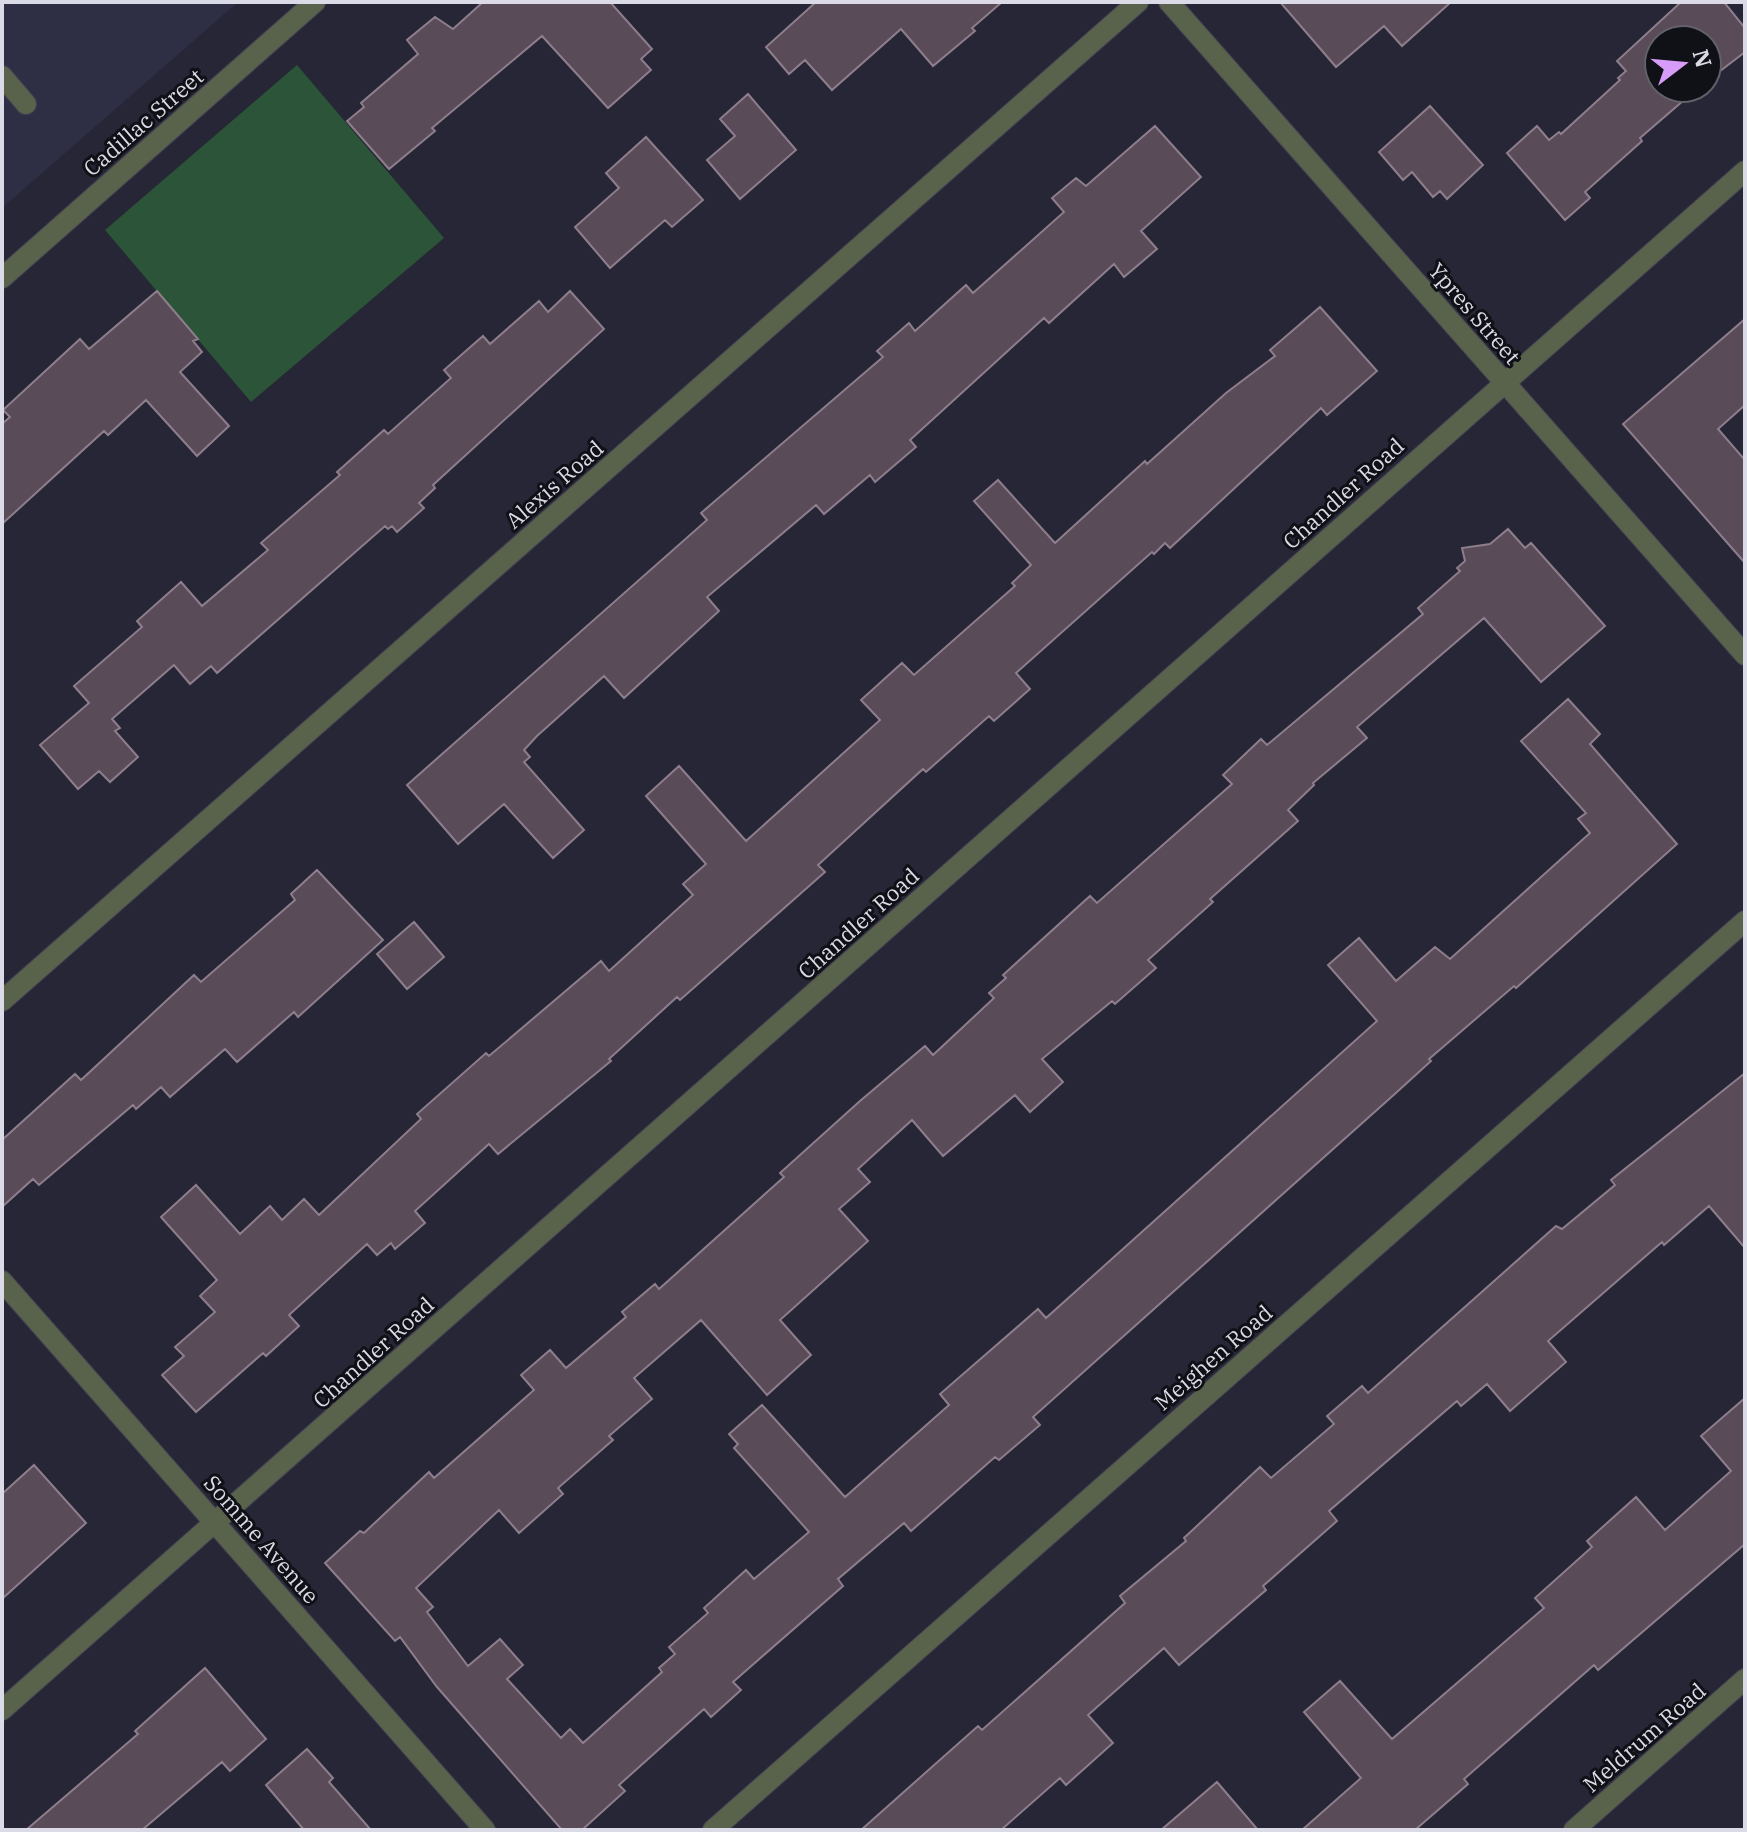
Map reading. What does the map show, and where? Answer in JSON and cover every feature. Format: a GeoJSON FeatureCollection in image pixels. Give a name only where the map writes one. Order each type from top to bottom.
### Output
{"type":"FeatureCollection","features":[{"type":"Feature","properties":{"kind":"street","name":"Cadillac Street"},"geometry":{"type":"LineString","coordinates":[[2,278],[315,2]]}},
{"type":"Feature","properties":{"kind":"street","name":"Alexis Road"},"geometry":{"type":"LineString","coordinates":[[2,1001],[1138,2]]}},
{"type":"Feature","properties":{"kind":"street","name":"Ypres Street"},"geometry":{"type":"LineString","coordinates":[[1169,2],[1745,655]]}},
{"type":"Feature","properties":{"kind":"street"},"geometry":{"type":"LineString","coordinates":[[2,76],[26,104]]}},
{"type":"Feature","properties":{"kind":"street","name":"Chandler Road"},"geometry":{"type":"LineString","coordinates":[[2,1710],[1745,171]]}},
{"type":"Feature","properties":{"kind":"street","name":"Meighen Road"},"geometry":{"type":"LineString","coordinates":[[713,1830],[1745,921]]}},
{"type":"Feature","properties":{"kind":"street","name":"Somme Avenue"},"geometry":{"type":"LineString","coordinates":[[2,1281],[485,1830]]}},
{"type":"Feature","properties":{"kind":"street","name":"Meldrum Road"},"geometry":{"type":"LineString","coordinates":[[1574,1830],[1745,1679]]}},
{"type":"Feature","properties":{"kind":"shaded area"},"geometry":{"type":"Polygon","coordinates":[[[2,2],[238,2],[2,208],[2,2]]]}},
{"type":"Feature","properties":{"kind":"green space"},"geometry":{"type":"Polygon","coordinates":[[[297,65],[444,238],[251,402],[105,230],[297,65]]]}},
{"type":"Feature","properties":{"kind":"building"},"geometry":{"type":"Polygon","coordinates":[[[483,2],[610,2],[652,49],[641,59],[651,70],[608,108],[542,36],[432,128],[435,131],[389,169],[347,121],[364,107],[361,103],[418,54],[407,40],[435,17],[453,29],[483,2]]]}},
{"type":"Feature","properties":{"kind":"building"},"geometry":{"type":"Polygon","coordinates":[[[816,2],[1002,2],[972,28],[975,31],[933,66],[901,29],[832,90],[805,60],[789,74],[766,47],[816,2]]]}},
{"type":"Feature","properties":{"kind":"building"},"geometry":{"type":"Polygon","coordinates":[[[1280,2],[1451,2],[1402,46],[1384,26],[1336,67],[1280,2]]]}},
{"type":"Feature","properties":{"kind":"building"},"geometry":{"type":"Polygon","coordinates":[[[1681,2],[1724,2],[1745,28],[1745,52],[1723,69],[1723,24],[1657,24],[1681,2]]]}},
{"type":"Feature","properties":{"kind":"building"},"geometry":{"type":"Polygon","coordinates":[[[1643,37],[1643,104],[1679,104],[1585,192],[1590,198],[1565,220],[1507,153],[1537,126],[1549,140],[1559,132],[1561,134],[1620,80],[1618,78],[1626,71],[1617,61],[1643,37]]]}},
{"type":"Feature","properties":{"kind":"building"},"geometry":{"type":"Polygon","coordinates":[[[748,94],[796,150],[740,199],[707,160],[735,136],[720,119],[748,94]]]}},
{"type":"Feature","properties":{"kind":"building"},"geometry":{"type":"Polygon","coordinates":[[[1430,106],[1483,165],[1447,199],[1440,191],[1433,197],[1412,172],[1403,180],[1379,152],[1430,106]]]}},
{"type":"Feature","properties":{"kind":"building"},"geometry":{"type":"Polygon","coordinates":[[[1155,126],[1201,177],[1141,231],[1157,249],[1124,277],[1114,264],[1049,323],[1044,318],[910,440],[916,447],[875,482],[870,475],[824,514],[816,505],[707,597],[719,611],[624,698],[604,676],[537,736],[524,750],[530,757],[524,762],[584,830],[553,858],[504,804],[458,844],[407,785],[707,520],[701,513],[883,357],[877,351],[909,323],[915,331],[966,285],[973,293],[1064,212],[1052,198],[1076,178],[1086,186],[1155,126]]]}},
{"type":"Feature","properties":{"kind":"building"},"geometry":{"type":"Polygon","coordinates":[[[646,137],[703,200],[672,227],[665,220],[610,268],[575,227],[619,188],[606,173],[646,137]]]}},
{"type":"Feature","properties":{"kind":"building"},"geometry":{"type":"Polygon","coordinates":[[[157,291],[198,339],[193,341],[202,352],[180,372],[229,426],[197,456],[146,400],[108,435],[104,431],[2,524],[2,424],[10,417],[3,410],[80,339],[89,349],[157,291]]]}},
{"type":"Feature","properties":{"kind":"building"},"geometry":{"type":"Polygon","coordinates":[[[570,291],[604,329],[433,485],[435,488],[419,503],[424,508],[397,532],[392,526],[388,529],[385,526],[217,673],[211,666],[190,684],[174,665],[112,719],[120,728],[115,731],[138,757],[110,782],[99,771],[78,789],[40,745],[89,703],[74,686],[142,627],[137,621],[181,582],[202,606],[268,550],[261,543],[340,475],[337,472],[384,430],[388,434],[451,378],[444,370],[483,336],[490,344],[539,301],[548,312],[570,291]]]}},
{"type":"Feature","properties":{"kind":"building"},"geometry":{"type":"Polygon","coordinates":[[[1320,307],[1377,371],[1327,415],[1321,408],[1170,548],[1165,543],[1154,554],[1152,552],[1016,673],[1030,689],[994,721],[989,716],[926,772],[923,769],[818,865],[825,872],[680,1000],[677,997],[609,1059],[611,1061],[498,1154],[489,1144],[415,1211],[425,1223],[395,1249],[391,1243],[377,1255],[367,1244],[289,1315],[299,1326],[196,1412],[162,1375],[184,1356],[175,1347],[215,1312],[200,1296],[217,1280],[161,1217],[196,1185],[240,1234],[270,1206],[282,1220],[304,1199],[319,1215],[421,1119],[417,1114],[486,1053],[489,1056],[601,961],[609,971],[693,895],[683,884],[706,864],[646,796],[679,766],[746,841],[880,720],[861,700],[902,663],[914,675],[1015,586],[1012,583],[1031,565],[974,501],[998,480],[1055,543],[1145,461],[1147,464],[1226,393],[1275,356],[1270,350],[1320,307]]]}},
{"type":"Feature","properties":{"kind":"building"},"geometry":{"type":"Polygon","coordinates":[[[1745,319],[1745,405],[1718,429],[1745,460],[1745,563],[1623,424],[1745,319]]]}},
{"type":"Feature","properties":{"kind":"building"},"geometry":{"type":"Polygon","coordinates":[[[1508,529],[1525,548],[1531,543],[1605,626],[1541,682],[1484,618],[1357,727],[1367,738],[1313,783],[1288,810],[1298,821],[1210,899],[1213,902],[1148,960],[1156,968],[1115,1004],[1112,1001],[1042,1059],[1063,1082],[1030,1112],[1015,1095],[943,1156],[912,1120],[858,1169],[870,1182],[839,1209],[868,1241],[780,1320],[811,1355],[767,1395],[701,1320],[634,1378],[652,1399],[609,1436],[613,1440],[558,1488],[563,1494],[519,1533],[499,1510],[416,1588],[433,1607],[427,1612],[468,1666],[500,1639],[523,1665],[507,1679],[561,1738],[570,1729],[583,1743],[662,1672],[659,1668],[675,1654],[669,1647],[708,1613],[704,1608],[746,1570],[754,1579],[809,1532],[734,1448],[738,1444],[729,1434],[762,1405],[845,1497],[949,1405],[940,1394],[1038,1309],[1046,1318],[1377,1021],[1328,965],[1359,938],[1396,981],[1435,947],[1450,959],[1590,833],[1578,819],[1586,813],[1521,741],[1568,699],[1600,734],[1590,744],[1677,844],[1516,988],[1514,986],[1429,1059],[1431,1061],[1397,1092],[1033,1417],[1040,1425],[999,1460],[995,1457],[911,1531],[904,1523],[838,1579],[843,1586],[733,1682],[741,1690],[711,1717],[704,1709],[619,1785],[625,1791],[582,1830],[562,1830],[437,1687],[400,1637],[395,1641],[325,1563],[360,1531],[364,1533],[429,1472],[434,1478],[534,1390],[521,1375],[550,1350],[566,1368],[626,1317],[622,1312],[655,1284],[659,1289],[784,1177],[780,1173],[860,1101],[925,1046],[933,1055],[994,998],[989,993],[1006,978],[1003,975],[1090,896],[1097,903],[1232,784],[1223,775],[1261,739],[1267,745],[1423,614],[1418,608],[1460,571],[1457,568],[1465,561],[1462,548],[1490,544],[1508,529]]]}},
{"type":"Feature","properties":{"kind":"building"},"geometry":{"type":"Polygon","coordinates":[[[317,870],[383,940],[298,1017],[294,1012],[237,1062],[225,1049],[170,1097],[161,1087],[136,1109],[133,1105],[39,1185],[33,1179],[2,1207],[2,1140],[75,1074],[81,1080],[194,975],[201,982],[295,900],[291,894],[317,870]]]}},
{"type":"Feature","properties":{"kind":"building"},"geometry":{"type":"Polygon","coordinates":[[[414,922],[444,957],[407,989],[377,954],[414,922]]]}},
{"type":"Feature","properties":{"kind":"building"},"geometry":{"type":"Polygon","coordinates":[[[1745,1073],[1745,1248],[1709,1206],[1664,1245],[1662,1242],[1548,1341],[1566,1362],[1510,1411],[1487,1384],[1461,1406],[1457,1401],[1329,1511],[1337,1521],[1263,1586],[1266,1590],[1179,1665],[1164,1648],[1088,1715],[1113,1743],[1066,1785],[1060,1778],[1001,1830],[861,1830],[978,1726],[982,1730],[1125,1603],[1120,1596],[1186,1541],[1184,1538],[1260,1467],[1271,1478],[1334,1424],[1327,1416],[1362,1386],[1368,1393],[1556,1226],[1562,1229],[1615,1185],[1611,1180],[1745,1073]]]}},
{"type":"Feature","properties":{"kind":"building"},"geometry":{"type":"Polygon","coordinates":[[[1745,1398],[1745,1544],[1598,1670],[1594,1665],[1464,1779],[1468,1784],[1415,1830],[1302,1830],[1361,1778],[1304,1712],[1340,1681],[1392,1739],[1544,1608],[1535,1598],[1592,1547],[1587,1541],[1636,1497],[1665,1530],[1731,1471],[1701,1436],[1745,1398]]]}},
{"type":"Feature","properties":{"kind":"building"},"geometry":{"type":"Polygon","coordinates":[[[34,1465],[86,1523],[2,1599],[2,1494],[34,1465]]]}},
{"type":"Feature","properties":{"kind":"building"},"geometry":{"type":"Polygon","coordinates":[[[205,1668],[266,1739],[230,1771],[222,1762],[142,1830],[26,1830],[138,1734],[135,1731],[205,1668]]]}},
{"type":"Feature","properties":{"kind":"building"},"geometry":{"type":"Polygon","coordinates":[[[307,1749],[333,1778],[329,1782],[371,1830],[304,1830],[266,1785],[307,1749]]]}},
{"type":"Feature","properties":{"kind":"building"},"geometry":{"type":"Polygon","coordinates":[[[1217,1782],[1258,1830],[1161,1830],[1217,1782]]]}}]}
